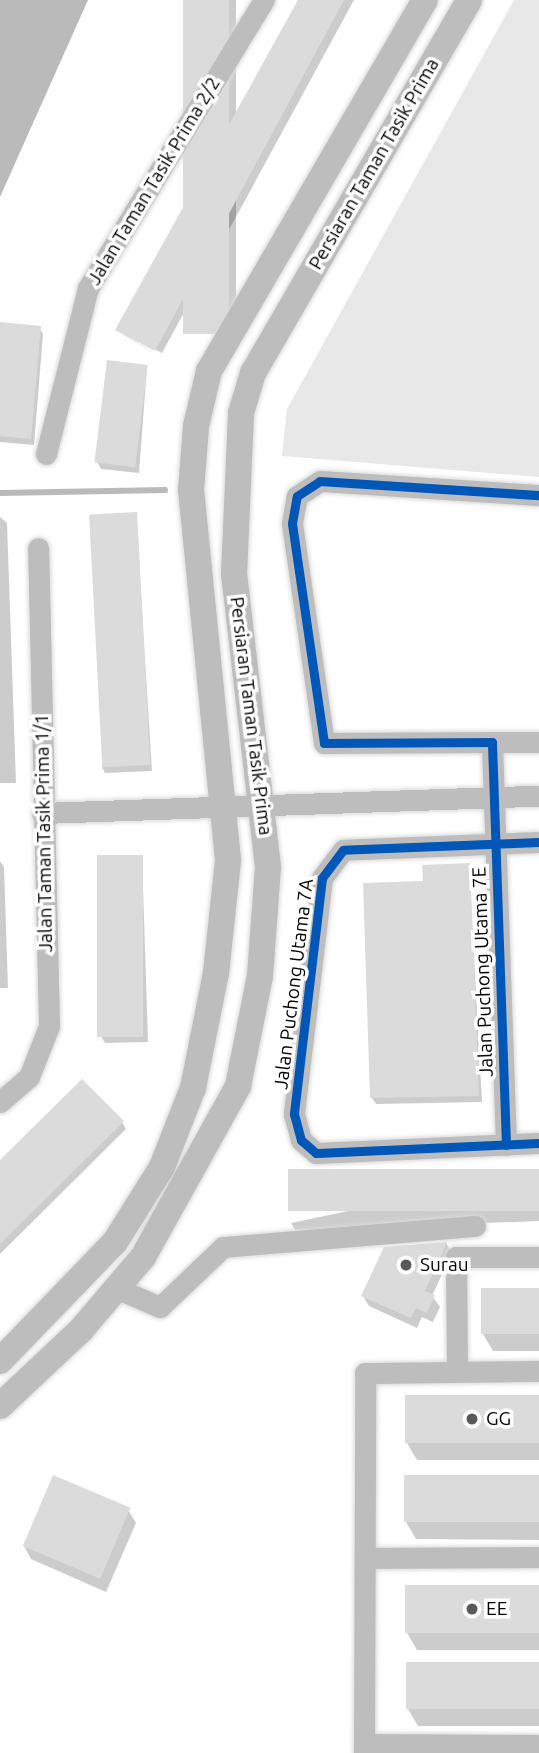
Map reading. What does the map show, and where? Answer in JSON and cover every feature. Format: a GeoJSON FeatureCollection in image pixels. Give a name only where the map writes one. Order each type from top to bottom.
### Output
{"type":"FeatureCollection","features":[{"type":"Feature","properties":{"kind":"main road","name":"Persiaran Taman Tasik Prima"},"geometry":{"type":"LineString","coordinates":[[0,1361],[115,1242],[162,1167],[194,1088],[216,973],[228,860],[191,490],[209,370],[425,0]]}},
{"type":"Feature","properties":{"kind":"main road","name":"Persiaran Taman Tasik Prima"},"geometry":{"type":"LineString","coordinates":[[0,1406],[117,1288],[192,1178],[239,1086],[260,976],[268,867],[265,805],[234,575],[241,413],[253,373],[469,0]]}},
{"type":"Feature","properties":{"kind":"street","name":"Jalan Taman Tasik Prima 2/2"},"geometry":{"type":"LineString","coordinates":[[46,454],[88,288],[264,0]]}},
{"type":"Feature","properties":{"kind":"street"},"geometry":{"type":"LineString","coordinates":[[539,495],[320,481],[293,506],[319,737],[344,747],[539,742]]}},
{"type":"Feature","properties":{"kind":"street","name":"Jalan Taman Tasik Prima 1/1"},"geometry":{"type":"LineString","coordinates":[[0,1102],[29,1077],[49,1026],[38,548]]}},
{"type":"Feature","properties":{"kind":"street","name":"Jalan Puchong Utama 7E"},"geometry":{"type":"LineString","coordinates":[[492,742],[506,1145]]}},
{"type":"Feature","properties":{"kind":"street"},"geometry":{"type":"LineString","coordinates":[[43,813],[539,796]]}},
{"type":"Feature","properties":{"kind":"street","name":"Jalan Puchong Utama 7A"},"geometry":{"type":"LineString","coordinates":[[506,1145],[316,1153],[301,1140],[294,1114],[322,878],[343,850],[539,842]]}},
{"type":"Feature","properties":{"kind":"street"},"geometry":{"type":"LineString","coordinates":[[506,1145],[539,1143]]}},
{"type":"Feature","properties":{"kind":"street"},"geometry":{"type":"LineString","coordinates":[[117,1288],[160,1307],[223,1247],[475,1226]]}},
{"type":"Feature","properties":{"kind":"street"},"geometry":{"type":"LineString","coordinates":[[457,1372],[456,1257],[539,1257]]}},
{"type":"Feature","properties":{"kind":"street"},"geometry":{"type":"LineString","coordinates":[[539,1371],[365,1373],[364,1749],[539,1745]]}},
{"type":"Feature","properties":{"kind":"street"},"geometry":{"type":"LineString","coordinates":[[365,1558],[539,1557]]}},
{"type":"Feature","properties":{"kind":"shaded area"},"geometry":{"type":"Polygon","coordinates":[[[0,0],[88,0],[0,197],[0,0]]]}},
{"type":"Feature","properties":{"kind":"shaded area"},"geometry":{"type":"Polygon","coordinates":[[[514,0],[539,0],[539,477],[282,456],[287,409],[514,0]]]}},
{"type":"Feature","properties":{"kind":"building"},"geometry":{"type":"Polygon","coordinates":[[[183,0],[229,0],[229,334],[183,334],[183,0]]]}},
{"type":"Feature","properties":{"kind":"building"},"geometry":{"type":"Polygon","coordinates":[[[298,0],[344,0],[155,351],[115,330],[298,0]]]}},
{"type":"Feature","properties":{"kind":"building"},"geometry":{"type":"Polygon","coordinates":[[[0,322],[41,326],[31,439],[0,436],[0,322]]]}},
{"type":"Feature","properties":{"kind":"building"},"geometry":{"type":"Polygon","coordinates":[[[107,360],[148,365],[135,467],[94,462],[107,360]]]}},
{"type":"Feature","properties":{"kind":"building"},"geometry":{"type":"Polygon","coordinates":[[[137,512],[150,765],[102,767],[89,515],[137,512]]]}},
{"type":"Feature","properties":{"kind":"building"},"geometry":{"type":"Polygon","coordinates":[[[97,855],[143,855],[143,1037],[97,1037],[97,855]]]}},
{"type":"Feature","properties":{"kind":"building"},"geometry":{"type":"Polygon","coordinates":[[[470,863],[479,1096],[370,1098],[363,883],[423,881],[422,865],[470,863]]]}},
{"type":"Feature","properties":{"kind":"building"},"geometry":{"type":"Polygon","coordinates":[[[82,1079],[124,1121],[0,1244],[0,1160],[82,1079]]]}},
{"type":"Feature","properties":{"kind":"building"},"geometry":{"type":"Polygon","coordinates":[[[288,1169],[539,1169],[539,1211],[288,1211],[288,1169]]]}},
{"type":"Feature","properties":{"kind":"building","name":"Surau"},"geometry":{"type":"Polygon","coordinates":[[[447,1242],[425,1291],[435,1295],[427,1313],[416,1308],[411,1318],[361,1296],[384,1247],[447,1242]]]}},
{"type":"Feature","properties":{"kind":"building"},"geometry":{"type":"Polygon","coordinates":[[[481,1288],[539,1288],[539,1334],[481,1334],[481,1288]]]}},
{"type":"Feature","properties":{"kind":"building","name":"GG"},"geometry":{"type":"Polygon","coordinates":[[[405,1395],[539,1395],[539,1443],[405,1443],[405,1395]]]}},
{"type":"Feature","properties":{"kind":"building"},"geometry":{"type":"Polygon","coordinates":[[[53,1475],[130,1508],[100,1579],[23,1546],[53,1475]]]}},
{"type":"Feature","properties":{"kind":"building"},"geometry":{"type":"Polygon","coordinates":[[[404,1475],[539,1475],[539,1522],[404,1522],[404,1475]]]}},
{"type":"Feature","properties":{"kind":"building","name":"EE"},"geometry":{"type":"Polygon","coordinates":[[[405,1585],[539,1585],[539,1633],[405,1633],[405,1585]]]}},
{"type":"Feature","properties":{"kind":"building"},"geometry":{"type":"Polygon","coordinates":[[[406,1662],[539,1662],[539,1709],[406,1709],[406,1662]]]}},
{"type":"Feature","properties":{"kind":"waterway"},"geometry":{"type":"LineString","coordinates":[[0,493],[165,490]]}},
{"type":"Feature","properties":{"kind":"cycle path"},"geometry":{"type":"LineString","coordinates":[[506,1145],[492,742],[324,743],[292,523],[297,496],[320,481],[539,495]]}},
{"type":"Feature","properties":{"kind":"cycle path"},"geometry":{"type":"LineString","coordinates":[[539,842],[343,850],[322,878],[294,1114],[301,1140],[316,1153],[539,1143]]}},
{"type":"Feature","properties":{"kind":"place","name":"Surau"},"geometry":{"type":"Point","coordinates":[406,1265]}},
{"type":"Feature","properties":{"kind":"place","name":"GG"},"geometry":{"type":"Point","coordinates":[472,1419]}},
{"type":"Feature","properties":{"kind":"place","name":"EE"},"geometry":{"type":"Point","coordinates":[472,1609]}}]}
